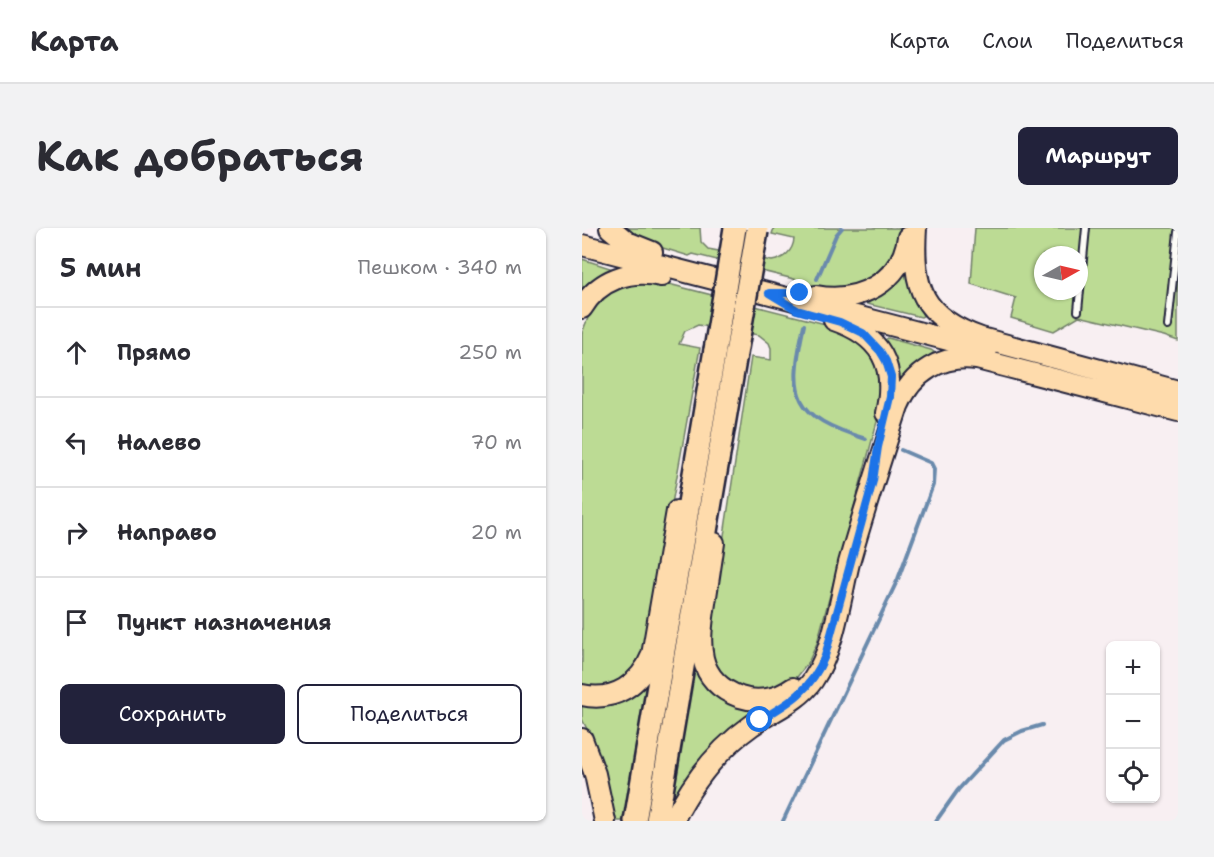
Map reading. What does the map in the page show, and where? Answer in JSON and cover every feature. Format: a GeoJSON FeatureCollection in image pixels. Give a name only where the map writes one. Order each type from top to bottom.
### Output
{"type":"FeatureCollection","features":[{"type":"Feature","properties":{"kind":"highway"},"geometry":{"type":"LineString","coordinates":[[635,821],[735,228]]}},
{"type":"Feature","properties":{"kind":"highway"},"geometry":{"type":"LineString","coordinates":[[657,821],[757,230]]}},
{"type":"Feature","properties":{"kind":"main road"},"geometry":{"type":"LineString","coordinates":[[610,228],[633,245],[678,259],[712,278]]}},
{"type":"Feature","properties":{"kind":"main road"},"geometry":{"type":"LineString","coordinates":[[769,293],[800,293],[829,298],[849,297],[868,291],[883,282],[896,269],[907,248],[910,228]]}},
{"type":"Feature","properties":{"kind":"main road"},"geometry":{"type":"LineString","coordinates":[[916,228],[914,263],[921,291],[936,313],[955,328],[981,338],[1178,391]]}},
{"type":"Feature","properties":{"kind":"main road"},"geometry":{"type":"LineString","coordinates":[[582,245],[1178,400]]}},
{"type":"Feature","properties":{"kind":"main road"},"geometry":{"type":"LineString","coordinates":[[582,308],[602,285],[631,273],[651,273],[674,278],[712,278]]}},
{"type":"Feature","properties":{"kind":"main road"},"geometry":{"type":"LineString","coordinates":[[769,293],[797,310],[854,328],[870,339],[886,361],[891,377],[890,397],[878,447],[873,481]]}},
{"type":"Feature","properties":{"kind":"main road"},"geometry":{"type":"LineString","coordinates":[[673,821],[693,786],[729,744],[750,726],[795,698],[811,684],[822,665],[873,481],[898,406],[905,391],[922,372],[949,359],[978,359],[1178,411]]}},
{"type":"Feature","properties":{"kind":"main road"},"geometry":{"type":"LineString","coordinates":[[582,695],[607,696],[625,690],[638,680],[648,666],[652,655],[690,438],[710,381]]}},
{"type":"Feature","properties":{"kind":"main road"},"geometry":{"type":"LineString","coordinates":[[731,384],[729,443],[700,638],[705,666],[716,682],[743,698],[761,700],[785,694],[800,682],[815,660],[836,592],[850,562]]}},
{"type":"Feature","properties":{"kind":"main road"},"geometry":{"type":"LineString","coordinates":[[582,739],[596,774],[605,821]]}},
{"type":"Feature","properties":{"kind":"lane"},"geometry":{"type":"LineString","coordinates":[[1077,311],[1086,228]]}},
{"type":"Feature","properties":{"kind":"lane"},"geometry":{"type":"LineString","coordinates":[[1168,326],[1178,232]]}},
{"type":"Feature","properties":{"kind":"green space"},"geometry":{"type":"Polygon","coordinates":[[[624,228],[700,228],[701,242],[708,249],[772,261],[787,254],[794,239],[772,234],[774,228],[902,228],[894,252],[879,271],[870,278],[847,287],[826,288],[693,254],[689,256],[640,241],[624,228]]]}},
{"type":"Feature","properties":{"kind":"green space"},"geometry":{"type":"Polygon","coordinates":[[[975,228],[1178,228],[1178,341],[1079,316],[1054,331],[1011,318],[1016,298],[971,284],[975,228]]]}},
{"type":"Feature","properties":{"kind":"green space"},"geometry":{"type":"Polygon","coordinates":[[[582,259],[613,269],[582,294],[582,259]]]}},
{"type":"Feature","properties":{"kind":"green space"},"geometry":{"type":"Polygon","coordinates":[[[905,273],[908,273],[923,316],[867,304],[891,288],[905,273]]]}},
{"type":"Feature","properties":{"kind":"green space"},"geometry":{"type":"Polygon","coordinates":[[[657,281],[841,328],[876,357],[884,396],[817,643],[808,663],[794,681],[786,686],[754,692],[734,685],[719,672],[710,654],[710,628],[751,357],[771,360],[771,348],[769,343],[759,335],[698,325],[685,331],[679,344],[700,348],[647,643],[637,664],[623,678],[605,685],[582,684],[582,334],[596,303],[615,286],[627,282],[657,281]]]}},
{"type":"Feature","properties":{"kind":"green space"},"geometry":{"type":"Polygon","coordinates":[[[888,338],[934,352],[910,371],[900,385],[896,365],[885,343],[888,338]]]}},
{"type":"Feature","properties":{"kind":"green space"},"geometry":{"type":"Polygon","coordinates":[[[693,667],[700,677],[759,709],[669,807],[693,667]]]}},
{"type":"Feature","properties":{"kind":"green space"},"geometry":{"type":"Polygon","coordinates":[[[645,684],[624,821],[614,821],[591,737],[582,719],[582,704],[645,684]]]}},
{"type":"Feature","properties":{"kind":"waterway"},"geometry":{"type":"LineString","coordinates":[[817,279],[836,235],[842,228]]}},
{"type":"Feature","properties":{"kind":"waterway"},"geometry":{"type":"LineString","coordinates":[[804,325],[797,370],[797,387],[801,400],[810,412],[823,422],[866,439]]}},
{"type":"Feature","properties":{"kind":"waterway"},"geometry":{"type":"LineString","coordinates":[[783,821],[898,579],[933,485],[934,469],[931,463],[901,450]]}},
{"type":"Feature","properties":{"kind":"waterway"},"geometry":{"type":"LineString","coordinates":[[936,821],[958,790],[1004,740],[1042,725]]}},
{"type":"Feature","properties":{"kind":"route"},"geometry":{"type":"LineString","coordinates":[[760,720],[803,692],[811,684],[825,656],[873,481],[891,388],[891,377],[886,361],[863,333],[824,317],[797,310],[769,293],[800,293]]}}]}
